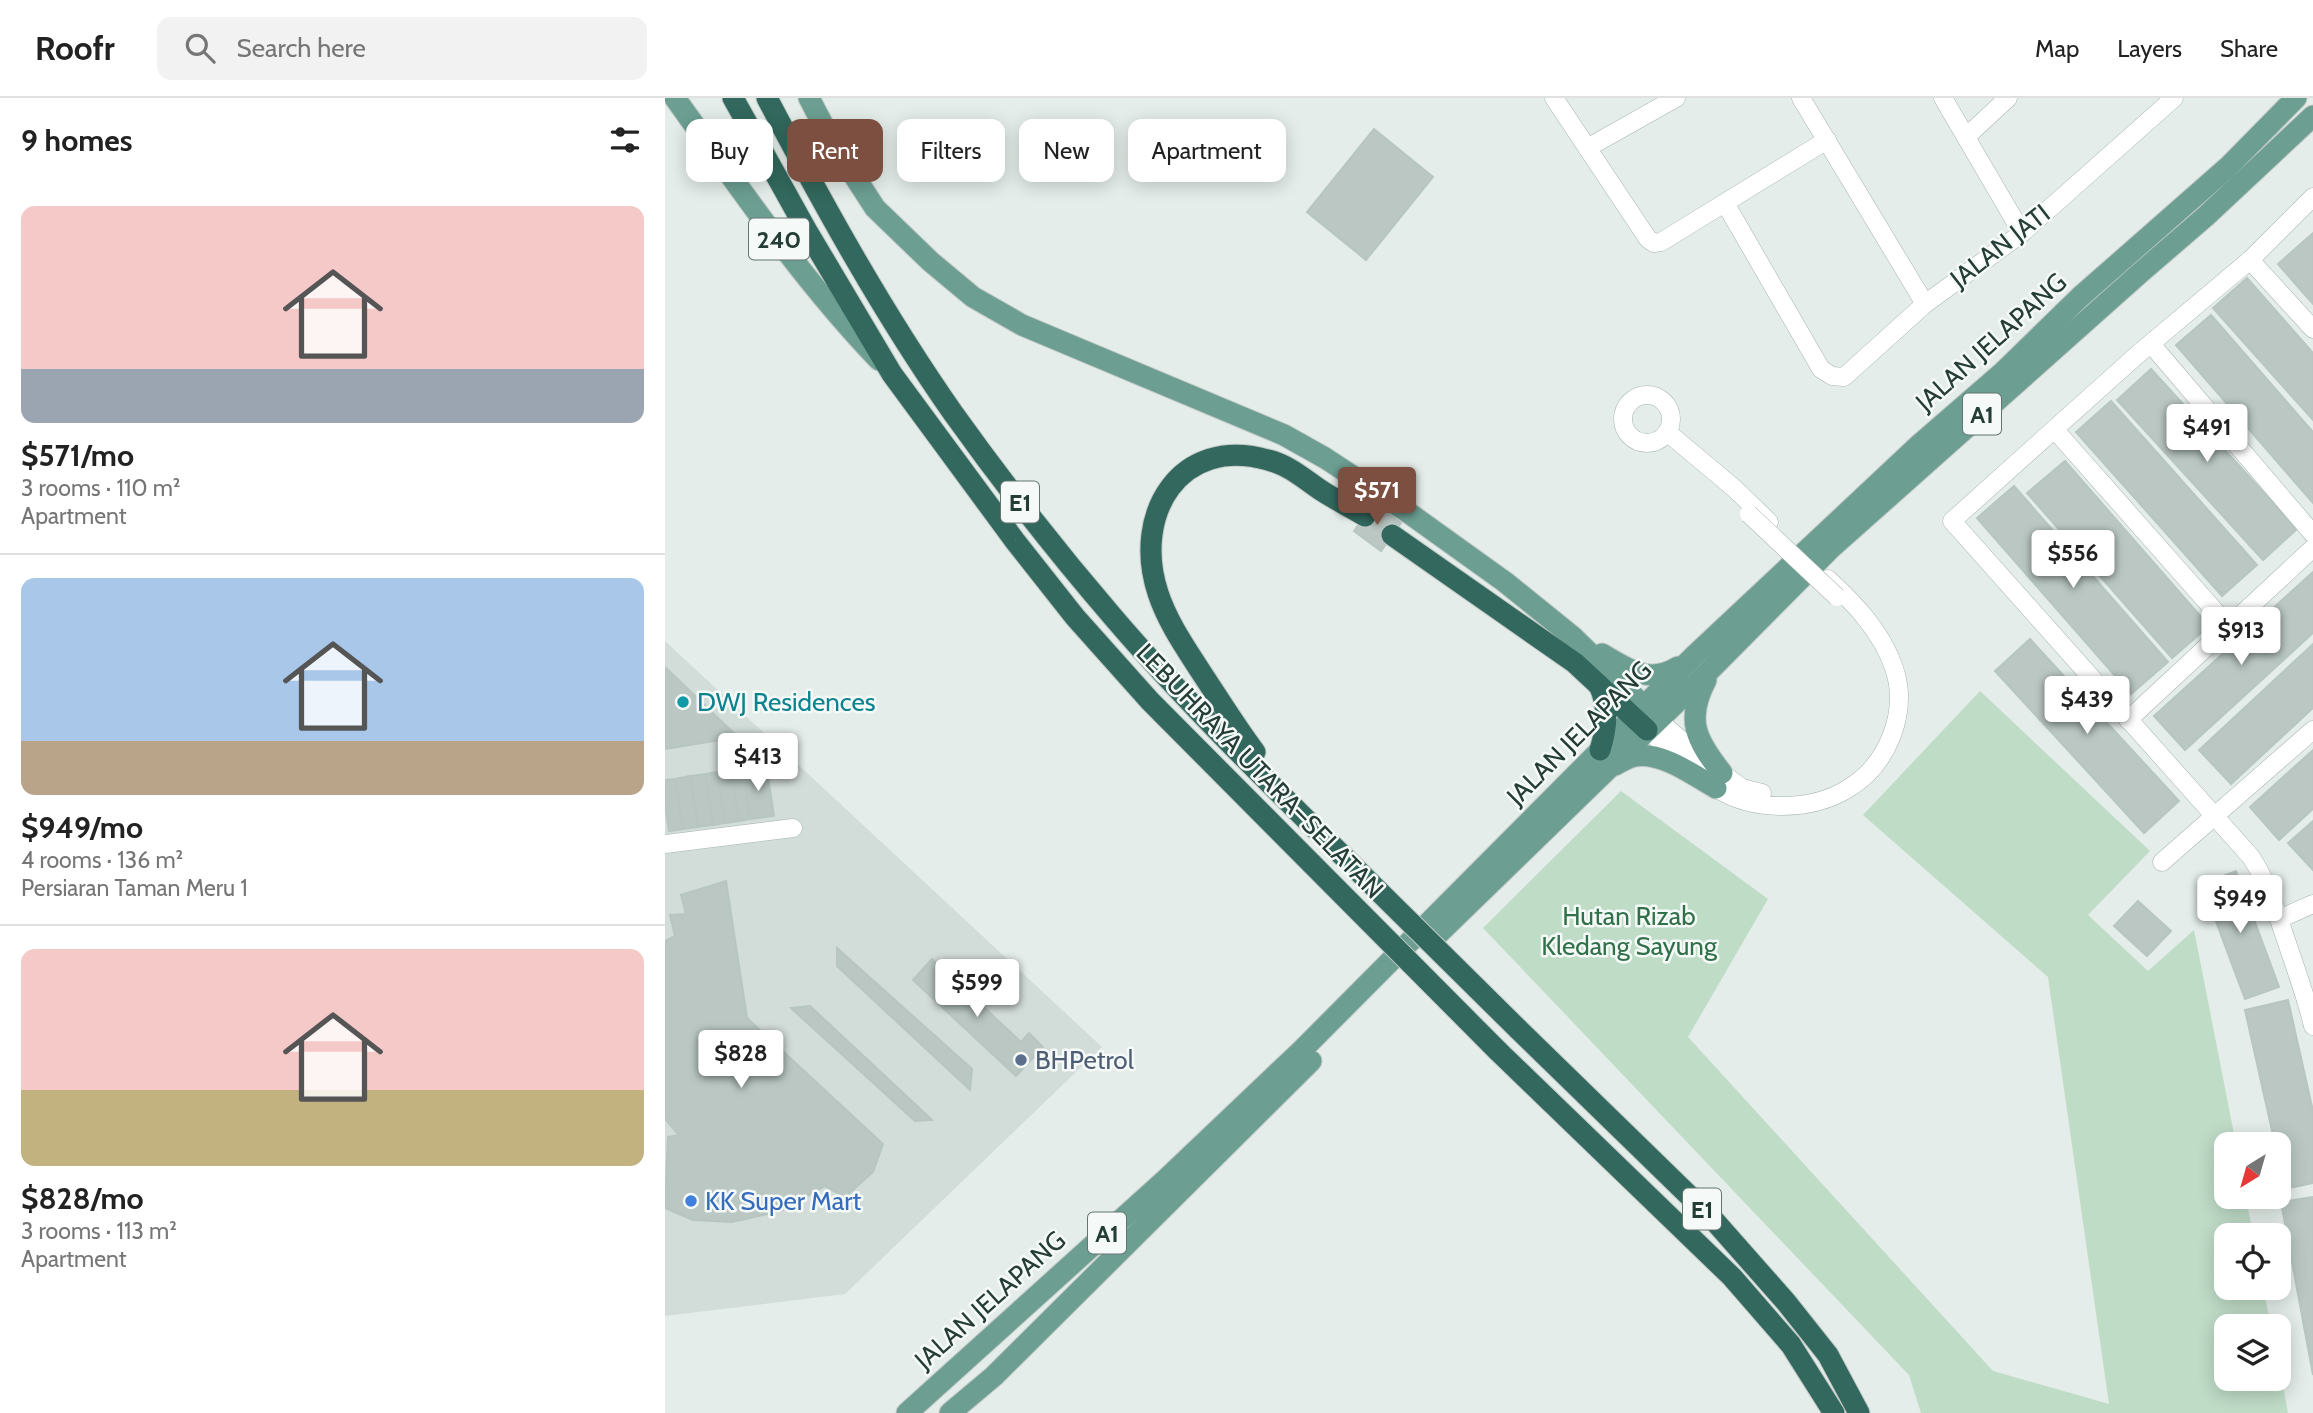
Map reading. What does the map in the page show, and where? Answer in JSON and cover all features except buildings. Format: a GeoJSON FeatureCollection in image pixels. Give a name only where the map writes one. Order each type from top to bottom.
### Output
{"type":"FeatureCollection","features":[{"type":"Feature","properties":{"kind":"highway","name":"LEBUHRAYA UTARA–SELATAN"},"geometry":{"type":"LineString","coordinates":[[733,98],[807,231],[892,374],[1015,541],[1075,617],[1150,701],[1498,1051],[1733,1277],[1791,1345],[1834,1413]]}},
{"type":"Feature","properties":{"kind":"highway","name":"LEBUHRAYA UTARA–SELATAN"},"geometry":{"type":"LineString","coordinates":[[767,98],[869,285],[961,423],[1034,521],[1114,619],[1306,820],[1711,1217],[1786,1302],[1828,1355],[1859,1413]]}},
{"type":"Feature","properties":{"kind":"highway"},"geometry":{"type":"LineString","coordinates":[[1306,820],[1247,741],[1174,630],[1158,593],[1150,559],[1153,522],[1159,505],[1174,481],[1201,462],[1226,456],[1250,456],[1271,460],[1295,471],[1319,489],[1365,516]]}},
{"type":"Feature","properties":{"kind":"highway"},"geometry":{"type":"LineString","coordinates":[[1392,535],[1575,663],[1646,719]]}},
{"type":"Feature","properties":{"kind":"highway"},"geometry":{"type":"LineString","coordinates":[[1598,682],[1607,716],[1602,761]]}},
{"type":"Feature","properties":{"kind":"main road","name":"240"},"geometry":{"type":"LineString","coordinates":[[675,98],[747,198],[842,321],[892,374]]}},
{"type":"Feature","properties":{"kind":"main road"},"geometry":{"type":"LineString","coordinates":[[809,98],[831,140],[875,208],[931,262],[973,297],[1022,325],[1284,435],[1325,458],[1406,511],[1505,582],[1573,637],[1623,667],[1659,677],[1693,657]]}},
{"type":"Feature","properties":{"kind":"main road","name":"JALAN JELAPANG"},"geometry":{"type":"LineString","coordinates":[[1646,719],[1693,657],[1919,445],[2002,373],[2080,297],[2228,167],[2295,98]]}},
{"type":"Feature","properties":{"kind":"main road","name":"JALAN JELAPANG"},"geometry":{"type":"LineString","coordinates":[[907,1413],[1164,1181],[1646,719],[1714,666],[1830,549],[2206,216],[2313,116]]}},
{"type":"Feature","properties":{"kind":"main road"},"geometry":{"type":"LineString","coordinates":[[1573,637],[1646,719]]}},
{"type":"Feature","properties":{"kind":"main road"},"geometry":{"type":"LineString","coordinates":[[1714,666],[1696,699],[1695,722],[1702,747],[1719,781]]}},
{"type":"Feature","properties":{"kind":"main road"},"geometry":{"type":"LineString","coordinates":[[1602,761],[1647,756],[1719,781]]}},
{"type":"Feature","properties":{"kind":"main road","name":"JALAN JELAPANG"},"geometry":{"type":"LineString","coordinates":[[950,1413],[994,1376],[1093,1279],[1602,761]]}},
{"type":"Feature","properties":{"kind":"street"},"geometry":{"type":"LineString","coordinates":[[1554,98],[1648,240],[1654,243],[1661,242],[1828,140]]}},
{"type":"Feature","properties":{"kind":"street"},"geometry":{"type":"LineString","coordinates":[[1587,148],[1676,98]]}},
{"type":"Feature","properties":{"kind":"street"},"geometry":{"type":"LineString","coordinates":[[1801,98],[1925,304]]}},
{"type":"Feature","properties":{"kind":"street"},"geometry":{"type":"LineString","coordinates":[[1943,98],[2022,233]]}},
{"type":"Feature","properties":{"kind":"street"},"geometry":{"type":"LineString","coordinates":[[1966,137],[2008,98]]}},
{"type":"Feature","properties":{"kind":"street","name":"JALAN JATI"},"geometry":{"type":"LineString","coordinates":[[1725,203],[1821,369],[1832,376],[1844,377],[1925,304],[2022,233],[2174,98]]}},
{"type":"Feature","properties":{"kind":"street"},"geometry":{"type":"LineString","coordinates":[[2313,197],[2250,260],[1952,521],[2257,866],[2279,919],[2313,1026]]}},
{"type":"Feature","properties":{"kind":"street"},"geometry":{"type":"LineString","coordinates":[[2250,260],[2313,329]]}},
{"type":"Feature","properties":{"kind":"street"},"geometry":{"type":"LineString","coordinates":[[2151,344],[2313,534]]}},
{"type":"Feature","properties":{"kind":"street"},"geometry":{"type":"LineString","coordinates":[[2055,430],[2229,627]]}},
{"type":"Feature","properties":{"kind":"street"},"geometry":{"type":"LineString","coordinates":[[1646,719],[1719,781],[1727,795],[1770,805],[1807,803],[1824,800],[1849,788],[1879,760],[1892,736],[1899,697],[1895,670],[1888,653],[1861,613],[1735,489],[1663,435],[1836,597],[1860,623],[1875,645],[1889,678],[1889,722],[1873,755],[1845,782],[1819,793],[1773,796],[1719,781]]}},
{"type":"Feature","properties":{"kind":"street"},"geometry":{"type":"LineString","coordinates":[[2128,720],[2313,548]]}},
{"type":"Feature","properties":{"kind":"street"},"geometry":{"type":"LineString","coordinates":[[2162,862],[2313,730]]}},
{"type":"Feature","properties":{"kind":"street"},"geometry":{"type":"LineString","coordinates":[[665,844],[793,828]]}},
{"type":"Feature","properties":{"kind":"street"},"geometry":{"type":"LineString","coordinates":[[2279,919],[2313,904]]}},
{"type":"Feature","properties":{"kind":"shaded area"},"geometry":{"type":"Polygon","coordinates":[[[665,641],[1102,1047],[845,1294],[665,1316],[665,641]]]}},
{"type":"Feature","properties":{"kind":"green space","name":"Hutan Rizab Kledang Sayung"},"geometry":{"type":"Polygon","coordinates":[[[1980,691],[2150,851],[2088,915],[2148,971],[2194,930],[2234,1132],[2214,1132],[2214,1209],[2248,1209],[2251,1223],[2214,1223],[2214,1300],[2266,1300],[2268,1314],[2214,1314],[2214,1391],[2284,1391],[2288,1413],[1921,1413],[1909,1375],[1483,928],[1621,791],[1768,899],[1688,1037],[1993,1371],[2109,1404],[2048,977],[1863,815],[1980,691]]]}},
{"type":"Feature","properties":{"kind":"tunnel"},"geometry":{"type":"LineString","coordinates":[[1365,516],[1392,535]]}},
{"type":"Feature","properties":{"kind":"place","name":"DWJ Residences"},"geometry":{"type":"Point","coordinates":[683,702]}},
{"type":"Feature","properties":{"kind":"place","name":"BHPetrol"},"geometry":{"type":"Point","coordinates":[1021,1060]}},
{"type":"Feature","properties":{"kind":"place","name":"KK Super Mart"},"geometry":{"type":"Point","coordinates":[691,1201]}}]}
